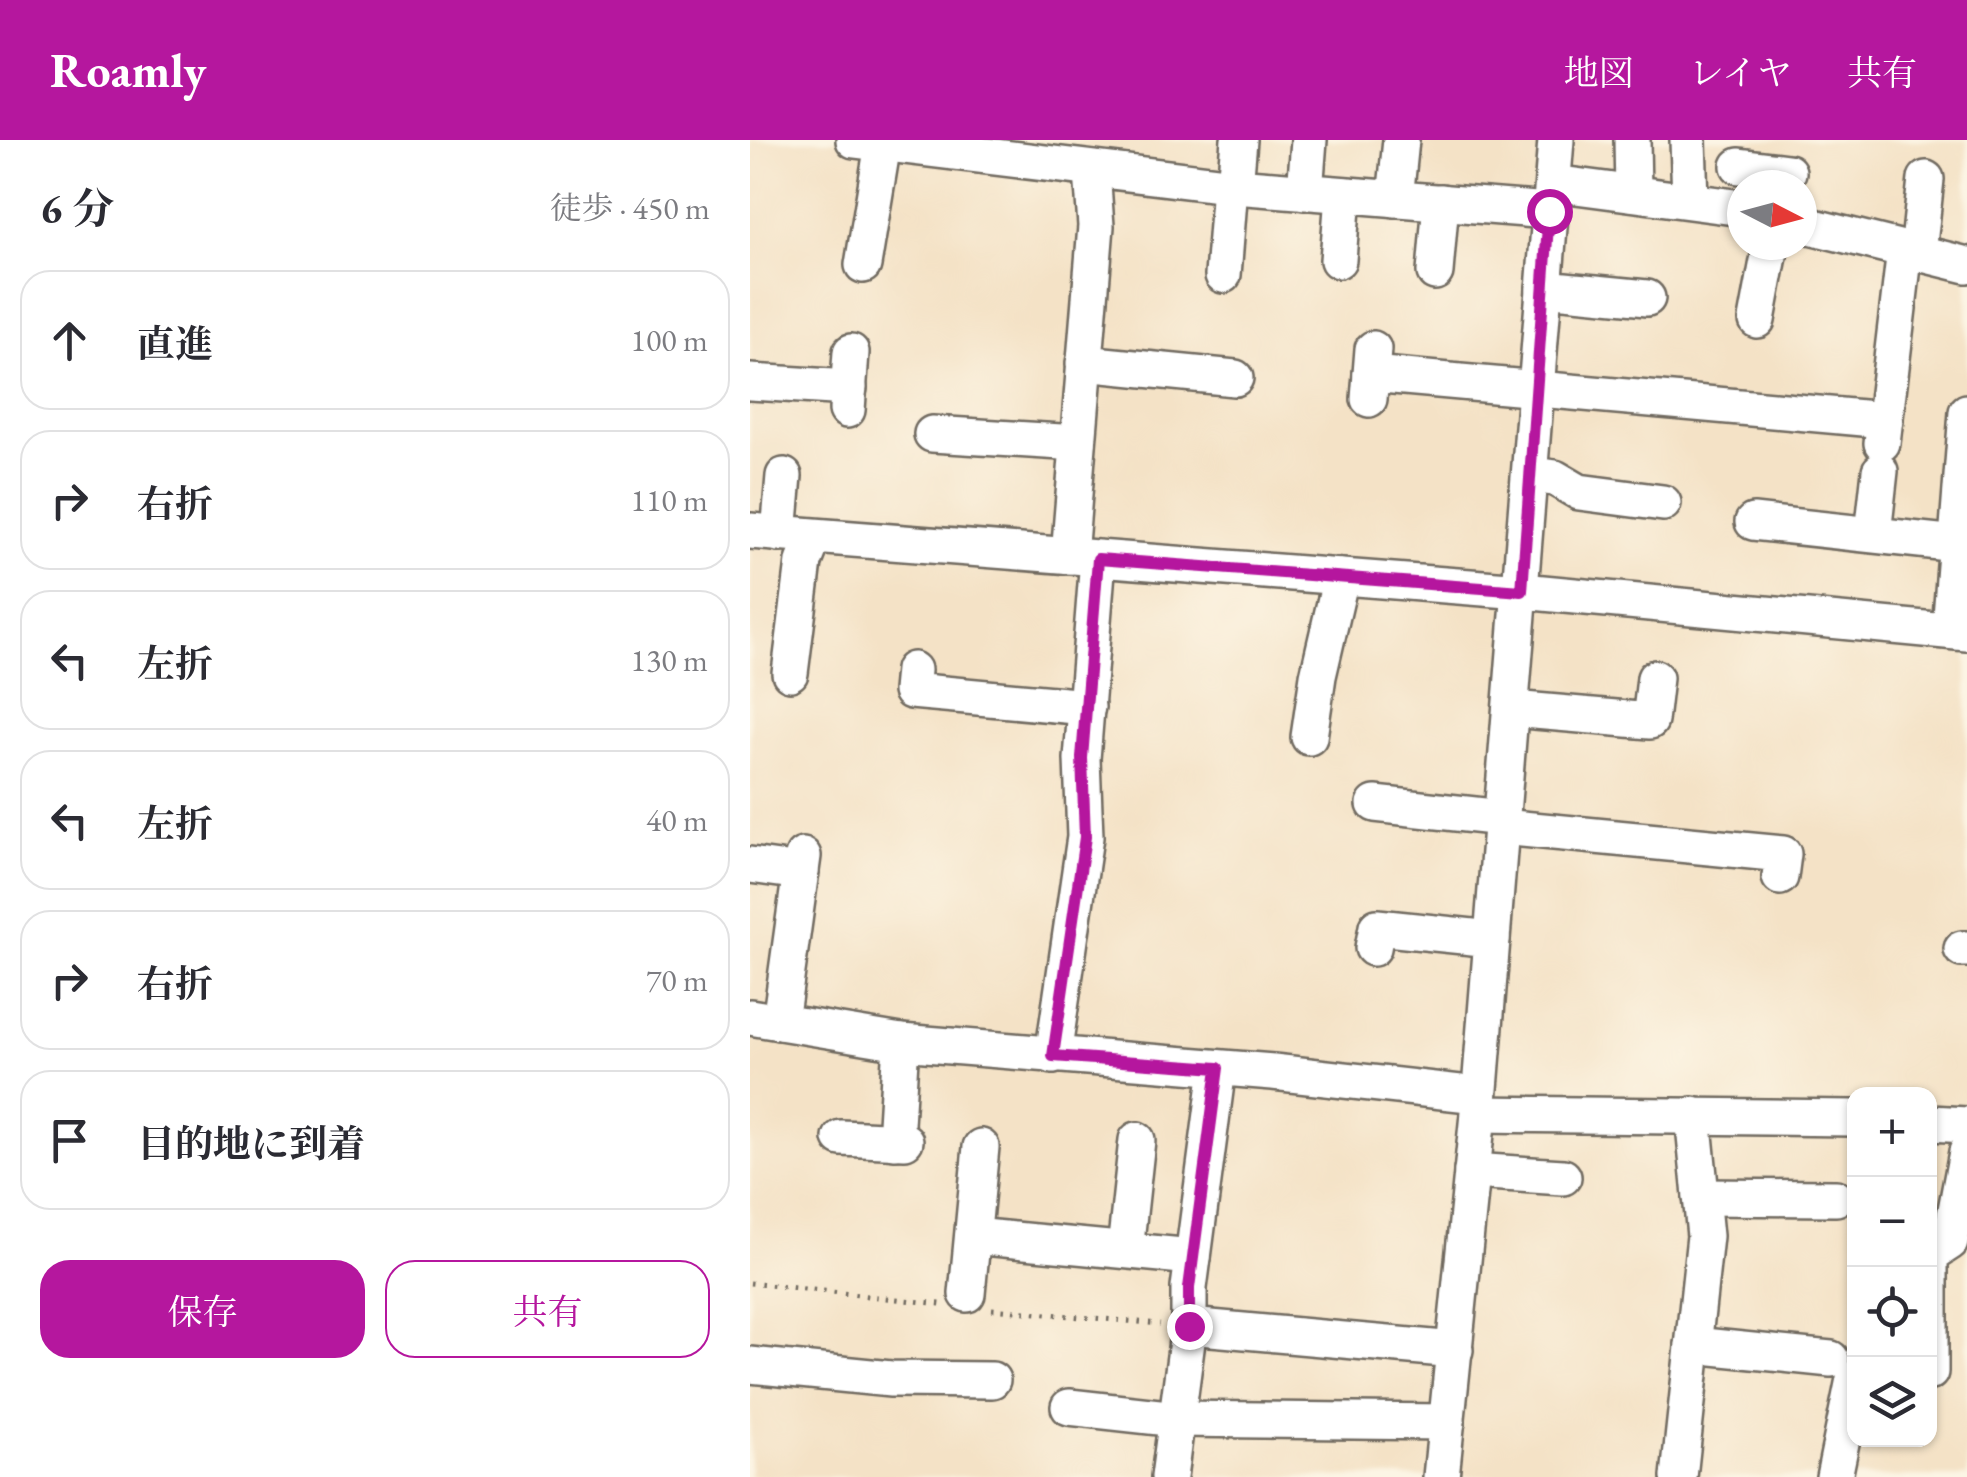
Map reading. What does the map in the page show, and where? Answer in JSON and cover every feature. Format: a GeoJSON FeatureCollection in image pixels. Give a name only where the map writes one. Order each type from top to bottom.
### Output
{"type":"FeatureCollection","features":[{"type":"Feature","properties":{"kind":"street"},"geometry":{"type":"LineString","coordinates":[[1223,275],[1239,140]]}},
{"type":"Feature","properties":{"kind":"street"},"geometry":{"type":"LineString","coordinates":[[1305,192],[1309,140]]}},
{"type":"Feature","properties":{"kind":"street"},"geometry":{"type":"LineString","coordinates":[[1395,199],[1400,140]]}},
{"type":"Feature","properties":{"kind":"street"},"geometry":{"type":"LineString","coordinates":[[1441,1477],[1512,709],[1556,140]]}},
{"type":"Feature","properties":{"kind":"street"},"geometry":{"type":"LineString","coordinates":[[1632,140],[1633,193]]}},
{"type":"Feature","properties":{"kind":"street"},"geometry":{"type":"LineString","coordinates":[[1688,140],[1690,200]]}},
{"type":"Feature","properties":{"kind":"street"},"geometry":{"type":"LineString","coordinates":[[864,266],[869,142],[1092,171],[1395,199],[1441,202],[1633,193],[1727,206]]}},
{"type":"Feature","properties":{"kind":"street"},"geometry":{"type":"LineString","coordinates":[[1739,166],[1789,166]]}},
{"type":"Feature","properties":{"kind":"street"},"geometry":{"type":"LineString","coordinates":[[1053,1056],[1085,837],[1086,707],[1104,663],[1083,557],[1078,443],[1096,226],[1092,171]]}},
{"type":"Feature","properties":{"kind":"street"},"geometry":{"type":"LineString","coordinates":[[1873,534],[1882,445],[1926,178]]}},
{"type":"Feature","properties":{"kind":"street"},"geometry":{"type":"LineString","coordinates":[[1338,260],[1342,195]]}},
{"type":"Feature","properties":{"kind":"street"},"geometry":{"type":"LineString","coordinates":[[1435,272],[1441,202]]}},
{"type":"Feature","properties":{"kind":"street"},"geometry":{"type":"LineString","coordinates":[[1817,228],[1967,264]]}},
{"type":"Feature","properties":{"kind":"street"},"geometry":{"type":"LineString","coordinates":[[1757,320],[1768,260]]}},
{"type":"Feature","properties":{"kind":"street"},"geometry":{"type":"LineString","coordinates":[[1544,288],[1646,298]]}},
{"type":"Feature","properties":{"kind":"street"},"geometry":{"type":"LineString","coordinates":[[750,382],[848,400],[851,352]]}},
{"type":"Feature","properties":{"kind":"street"},"geometry":{"type":"LineString","coordinates":[[1084,364],[1235,378]]}},
{"type":"Feature","properties":{"kind":"street"},"geometry":{"type":"LineString","coordinates":[[1371,374],[1536,386],[1882,445]]}},
{"type":"Feature","properties":{"kind":"street"},"geometry":{"type":"LineString","coordinates":[[784,476],[758,539],[814,536],[1522,591],[1959,631],[1957,544],[1967,412]]}},
{"type":"Feature","properties":{"kind":"street"},"geometry":{"type":"LineString","coordinates":[[932,434],[1078,443]]}},
{"type":"Feature","properties":{"kind":"street"},"geometry":{"type":"LineString","coordinates":[[1530,475],[1555,478],[1579,492],[1663,503]]}},
{"type":"Feature","properties":{"kind":"street"},"geometry":{"type":"LineString","coordinates":[[1752,522],[1957,544]]}},
{"type":"Feature","properties":{"kind":"street"},"geometry":{"type":"LineString","coordinates":[[790,672],[804,562],[814,536]]}},
{"type":"Feature","properties":{"kind":"street"},"geometry":{"type":"LineString","coordinates":[[1309,737],[1341,577]]}},
{"type":"Feature","properties":{"kind":"street"},"geometry":{"type":"LineString","coordinates":[[913,670],[911,691],[1086,707]]}},
{"type":"Feature","properties":{"kind":"street"},"geometry":{"type":"LineString","coordinates":[[1512,709],[1650,721],[1655,678]]}},
{"type":"Feature","properties":{"kind":"street"},"geometry":{"type":"LineString","coordinates":[[1375,804],[1502,823],[1657,831],[1782,854],[1780,876]]}},
{"type":"Feature","properties":{"kind":"street"},"geometry":{"type":"LineString","coordinates":[[750,865],[802,864],[765,1019],[901,1042],[1218,1068],[1478,1104],[1847,1118]]}},
{"type":"Feature","properties":{"kind":"street"},"geometry":{"type":"LineString","coordinates":[[1374,948],[1376,926],[1492,940]]}},
{"type":"Feature","properties":{"kind":"street"},"geometry":{"type":"LineString","coordinates":[[841,1138],[900,1141],[901,1042]]}},
{"type":"Feature","properties":{"kind":"street"},"geometry":{"type":"LineString","coordinates":[[1169,1477],[1218,1068]]}},
{"type":"Feature","properties":{"kind":"street"},"geometry":{"type":"LineString","coordinates":[[1679,1477],[1705,1236],[1693,1115]]}},
{"type":"Feature","properties":{"kind":"street"},"geometry":{"type":"LineString","coordinates":[[1937,1123],[1967,1125]]}},
{"type":"Feature","properties":{"kind":"street"},"geometry":{"type":"LineString","coordinates":[[1125,1250],[1137,1140]]}},
{"type":"Feature","properties":{"kind":"street"},"geometry":{"type":"LineString","coordinates":[[1930,1357],[1930,1255],[1950,1242],[1967,1152]]}},
{"type":"Feature","properties":{"kind":"street"},"geometry":{"type":"LineString","coordinates":[[967,1294],[973,1236],[989,1161]]}},
{"type":"Feature","properties":{"kind":"street"},"geometry":{"type":"LineString","coordinates":[[1472,1171],[1563,1177]]}},
{"type":"Feature","properties":{"kind":"street"},"geometry":{"type":"LineString","coordinates":[[1701,1197],[1836,1198]]}},
{"type":"Feature","properties":{"kind":"street"},"geometry":{"type":"LineString","coordinates":[[973,1236],[1194,1257]]}},
{"type":"Feature","properties":{"kind":"street"},"geometry":{"type":"LineString","coordinates":[[1189,1326],[1455,1350]]}},
{"type":"Feature","properties":{"kind":"street"},"geometry":{"type":"LineString","coordinates":[[1693,1345],[1843,1369],[1834,1477]]}},
{"type":"Feature","properties":{"kind":"street"},"geometry":{"type":"LineString","coordinates":[[750,1366],[891,1379],[992,1380]]}},
{"type":"Feature","properties":{"kind":"street"},"geometry":{"type":"LineString","coordinates":[[1068,1407],[1177,1420],[1447,1422]]}},
{"type":"Feature","properties":{"kind":"route"},"geometry":{"type":"LineString","coordinates":[[1189,1326],[1189,1288],[1218,1068],[1053,1056],[1085,837],[1087,810],[1082,758],[1098,559],[1522,591],[1549,211]]}}]}
